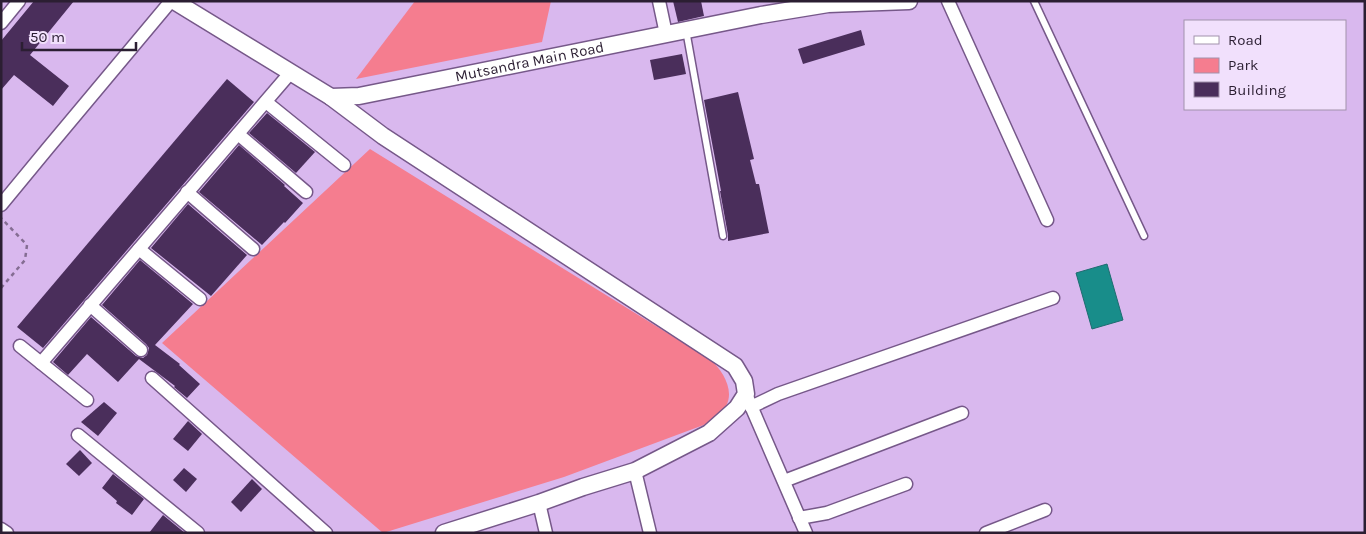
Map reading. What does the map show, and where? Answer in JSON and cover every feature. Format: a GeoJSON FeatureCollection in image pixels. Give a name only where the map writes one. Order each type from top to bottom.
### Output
{"type":"FeatureCollection","features":[{"type":"Feature","properties":{"kind":"street"},"geometry":{"type":"LineString","coordinates":[[1,23],[19,1]]}},
{"type":"Feature","properties":{"kind":"street"},"geometry":{"type":"LineString","coordinates":[[1,205],[173,1],[331,97],[382,136],[735,366],[744,381],[749,401],[806,533]]}},
{"type":"Feature","properties":{"kind":"street"},"geometry":{"type":"LineString","coordinates":[[658,1],[666,34]]}},
{"type":"Feature","properties":{"kind":"street","name":"Mutsandra Main Road"},"geometry":{"type":"LineString","coordinates":[[331,97],[359,96],[761,15],[828,4],[909,1]]}},
{"type":"Feature","properties":{"kind":"street"},"geometry":{"type":"LineString","coordinates":[[948,1],[1046,220]]}},
{"type":"Feature","properties":{"kind":"street"},"geometry":{"type":"LineString","coordinates":[[41,363],[291,72]]}},
{"type":"Feature","properties":{"kind":"street"},"geometry":{"type":"LineString","coordinates":[[266,102],[344,164]]}},
{"type":"Feature","properties":{"kind":"street"},"geometry":{"type":"LineString","coordinates":[[238,134],[306,192]]}},
{"type":"Feature","properties":{"kind":"street"},"geometry":{"type":"LineString","coordinates":[[187,192],[254,249]]}},
{"type":"Feature","properties":{"kind":"street"},"geometry":{"type":"LineString","coordinates":[[139,249],[200,299]]}},
{"type":"Feature","properties":{"kind":"street"},"geometry":{"type":"LineString","coordinates":[[444,533],[635,471],[709,433],[737,408],[749,401],[778,394],[1053,298]]}},
{"type":"Feature","properties":{"kind":"street"},"geometry":{"type":"LineString","coordinates":[[90,306],[141,350]]}},
{"type":"Feature","properties":{"kind":"street"},"geometry":{"type":"LineString","coordinates":[[20,346],[87,400]]}},
{"type":"Feature","properties":{"kind":"street"},"geometry":{"type":"LineString","coordinates":[[152,378],[326,533]]}},
{"type":"Feature","properties":{"kind":"street"},"geometry":{"type":"LineString","coordinates":[[784,481],[962,413]]}},
{"type":"Feature","properties":{"kind":"street"},"geometry":{"type":"LineString","coordinates":[[78,435],[198,533]]}},
{"type":"Feature","properties":{"kind":"street"},"geometry":{"type":"LineString","coordinates":[[635,471],[650,533]]}},
{"type":"Feature","properties":{"kind":"street"},"geometry":{"type":"LineString","coordinates":[[799,518],[827,513],[906,484]]}},
{"type":"Feature","properties":{"kind":"street"},"geometry":{"type":"LineString","coordinates":[[539,503],[546,533]]}},
{"type":"Feature","properties":{"kind":"street"},"geometry":{"type":"LineString","coordinates":[[986,533],[1045,510]]}},
{"type":"Feature","properties":{"kind":"street"},"geometry":{"type":"LineString","coordinates":[[1,529],[7,533]]}},
{"type":"Feature","properties":{"kind":"lane"},"geometry":{"type":"LineString","coordinates":[[1034,1],[1144,236]]}},
{"type":"Feature","properties":{"kind":"lane"},"geometry":{"type":"LineString","coordinates":[[686,30],[723,236]]}},
{"type":"Feature","properties":{"kind":"path"},"geometry":{"type":"LineString","coordinates":[[1,218],[27,245],[25,260],[1,288]]}},
{"type":"Feature","properties":{"kind":"green space"},"geometry":{"type":"Polygon","coordinates":[[[415,1],[551,1],[542,42],[356,79],[415,1]]]}},
{"type":"Feature","properties":{"kind":"green space"},"geometry":{"type":"Polygon","coordinates":[[[370,149],[711,360],[723,375],[728,387],[728,400],[724,409],[709,423],[564,477],[383,533],[162,343],[370,149]]]}},
{"type":"Feature","properties":{"kind":"shaded area"},"geometry":{"type":"Polygon","coordinates":[[[1107,264],[1123,320],[1092,329],[1076,273],[1107,264]]]}},
{"type":"Feature","properties":{"kind":"building"},"geometry":{"type":"Polygon","coordinates":[[[34,1],[74,1],[30,55],[69,86],[53,106],[14,75],[1,90],[1,41],[34,1]]]}},
{"type":"Feature","properties":{"kind":"building"},"geometry":{"type":"Polygon","coordinates":[[[673,1],[701,1],[704,16],[678,22],[673,1]]]}},
{"type":"Feature","properties":{"kind":"building"},"geometry":{"type":"Polygon","coordinates":[[[861,30],[865,45],[803,64],[798,49],[861,30]]]}},
{"type":"Feature","properties":{"kind":"building"},"geometry":{"type":"Polygon","coordinates":[[[682,54],[686,74],[654,80],[650,60],[682,54]]]}},
{"type":"Feature","properties":{"kind":"building"},"geometry":{"type":"Polygon","coordinates":[[[227,79],[254,102],[43,348],[17,327],[227,79]]]}},
{"type":"Feature","properties":{"kind":"building"},"geometry":{"type":"Polygon","coordinates":[[[738,92],[754,159],[750,160],[756,184],[759,184],[769,233],[728,241],[704,100],[738,92]]]}},
{"type":"Feature","properties":{"kind":"building"},"geometry":{"type":"Polygon","coordinates":[[[267,113],[315,152],[296,173],[249,133],[267,113]]]}},
{"type":"Feature","properties":{"kind":"building"},"geometry":{"type":"Polygon","coordinates":[[[239,145],[303,203],[262,245],[199,192],[239,145]]]}},
{"type":"Feature","properties":{"kind":"building"},"geometry":{"type":"Polygon","coordinates":[[[188,204],[247,255],[211,296],[151,248],[188,204]]]}},
{"type":"Feature","properties":{"kind":"building"},"geometry":{"type":"Polygon","coordinates":[[[140,260],[193,304],[155,345],[180,364],[200,384],[187,398],[175,386],[139,359],[118,382],[87,354],[68,375],[53,362],[91,317],[136,356],[143,358],[147,355],[149,348],[146,344],[102,305],[140,260]]]}},
{"type":"Feature","properties":{"kind":"building"},"geometry":{"type":"Polygon","coordinates":[[[104,402],[117,413],[98,436],[81,422],[104,402]]]}},
{"type":"Feature","properties":{"kind":"building"},"geometry":{"type":"Polygon","coordinates":[[[188,421],[202,434],[188,451],[173,439],[188,421]]]}},
{"type":"Feature","properties":{"kind":"building"},"geometry":{"type":"Polygon","coordinates":[[[80,450],[92,463],[79,476],[66,464],[80,450]]]}},
{"type":"Feature","properties":{"kind":"building"},"geometry":{"type":"Polygon","coordinates":[[[184,468],[197,479],[186,492],[173,480],[184,468]]]}},
{"type":"Feature","properties":{"kind":"building"},"geometry":{"type":"Polygon","coordinates":[[[113,474],[144,499],[132,515],[116,503],[117,501],[102,488],[113,474]]]}},
{"type":"Feature","properties":{"kind":"building"},"geometry":{"type":"Polygon","coordinates":[[[252,479],[262,489],[241,512],[231,502],[252,479]]]}},
{"type":"Feature","properties":{"kind":"building"},"geometry":{"type":"Polygon","coordinates":[[[163,515],[185,533],[149,533],[163,515]]]}}]}
